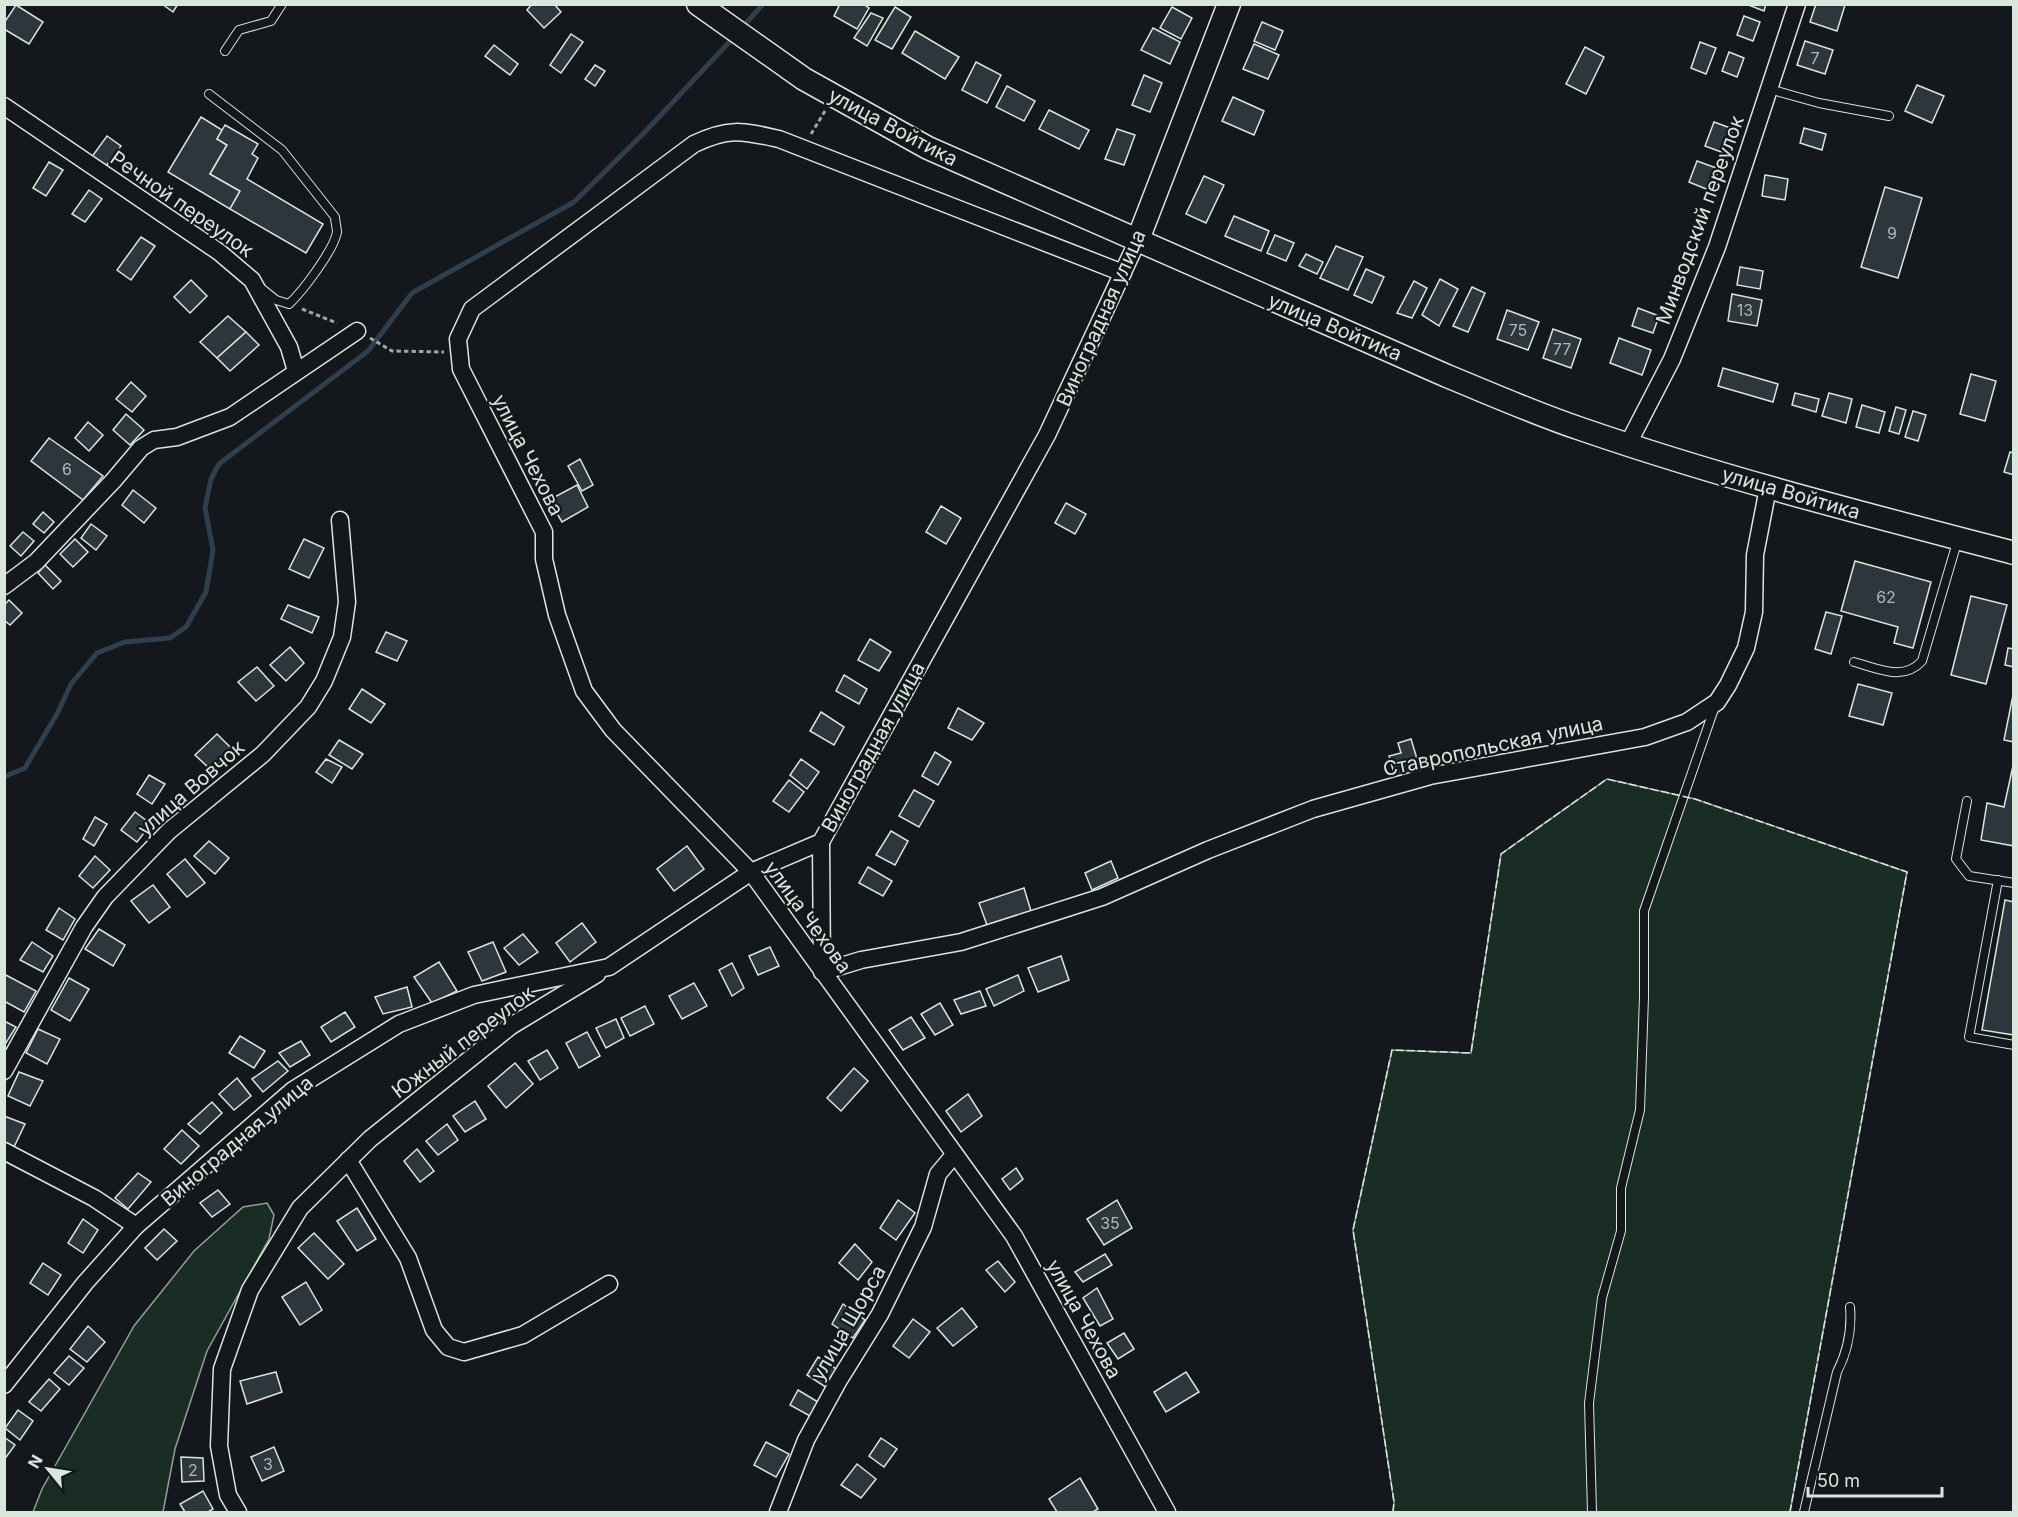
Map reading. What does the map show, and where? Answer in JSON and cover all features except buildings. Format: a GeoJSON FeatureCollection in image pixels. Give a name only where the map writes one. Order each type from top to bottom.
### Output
{"type":"FeatureCollection","features":[{"type":"Feature","properties":{"kind":"main road","name":"Виноградная улица"},"geometry":{"type":"LineString","coordinates":[[1137,242],[1229,4]]}},
{"type":"Feature","properties":{"kind":"main road","name":"улица Войтика"},"geometry":{"type":"LineString","coordinates":[[703,8],[804,79],[928,148],[1137,242],[1530,410],[1768,488],[2013,553]]}},
{"type":"Feature","properties":{"kind":"street","name":"Минводский переулок"},"geometry":{"type":"LineString","coordinates":[[1628,444],[1672,359],[1717,247],[1797,4]]}},
{"type":"Feature","properties":{"kind":"street","name":"Речной переулок"},"geometry":{"type":"LineString","coordinates":[[4,106],[219,252],[252,280],[289,346],[296,371]]}},
{"type":"Feature","properties":{"kind":"street"},"geometry":{"type":"LineString","coordinates":[[459,346],[472,309],[694,144],[717,132],[742,131],[779,139],[1123,273]]}},
{"type":"Feature","properties":{"kind":"street","name":"Виноградная улица"},"geometry":{"type":"LineString","coordinates":[[4,1385],[85,1283],[136,1226],[293,1090],[399,1024],[474,995],[609,967],[751,872],[821,842],[1047,435],[1137,242]]}},
{"type":"Feature","properties":{"kind":"street"},"geometry":{"type":"LineString","coordinates":[[4,586],[36,561],[114,481],[141,448],[154,440],[177,437],[230,417],[357,331]]}},
{"type":"Feature","properties":{"kind":"street","name":"улица Чехова"},"geometry":{"type":"LineString","coordinates":[[459,346],[461,369],[544,532],[544,559],[557,615],[584,691],[612,730],[751,872],[1014,1236],[1167,1512]]}},
{"type":"Feature","properties":{"kind":"street","name":"Ставропольская улица"},"geometry":{"type":"LineString","coordinates":[[822,972],[861,960],[961,942],[1102,897],[1313,809],[1430,776],[1645,737],[1688,722],[1717,702],[1746,648],[1754,612],[1755,555],[1768,488]]}},
{"type":"Feature","properties":{"kind":"street","name":"улица Вовчок"},"geometry":{"type":"LineString","coordinates":[[4,1071],[84,927],[105,897],[169,831],[263,754],[308,707],[324,681],[342,637],[347,602],[340,520]]}},
{"type":"Feature","properties":{"kind":"street"},"geometry":{"type":"LineString","coordinates":[[821,842],[822,972]]}},
{"type":"Feature","properties":{"kind":"street","name":"Южный переулок"},"geometry":{"type":"LineString","coordinates":[[238,1512],[228,1495],[219,1446],[222,1369],[250,1290],[300,1208],[369,1140],[512,1026],[609,967]]}},
{"type":"Feature","properties":{"kind":"street"},"geometry":{"type":"LineString","coordinates":[[4,1151],[94,1198],[136,1226]]}},
{"type":"Feature","properties":{"kind":"street","name":"улица Щорса"},"geometry":{"type":"LineString","coordinates":[[778,1512],[806,1440],[839,1380],[880,1314],[923,1227],[938,1174],[954,1155]]}},
{"type":"Feature","properties":{"kind":"street"},"geometry":{"type":"LineString","coordinates":[[348,1160],[408,1258],[434,1330],[448,1347],[465,1352],[523,1335],[609,1284]]}},
{"type":"Feature","properties":{"kind":"lane"},"geometry":{"type":"LineString","coordinates":[[225,51],[238,30],[271,21],[282,4]]}},
{"type":"Feature","properties":{"kind":"lane"},"geometry":{"type":"LineString","coordinates":[[1769,89],[1819,103],[1889,116]]}},
{"type":"Feature","properties":{"kind":"lane"},"geometry":{"type":"LineString","coordinates":[[209,94],[282,150],[335,217],[337,231],[329,249],[297,297],[289,304],[276,300],[252,280]]}},
{"type":"Feature","properties":{"kind":"lane"},"geometry":{"type":"LineString","coordinates":[[1854,662],[1899,674],[1913,671],[1922,661],[1958,538]]}},
{"type":"Feature","properties":{"kind":"lane"},"geometry":{"type":"LineString","coordinates":[[1592,1512],[1589,1403],[1602,1298],[1621,1231],[1621,1188],[1640,1110],[1644,911],[1717,702]]}},
{"type":"Feature","properties":{"kind":"lane"},"geometry":{"type":"LineString","coordinates":[[1967,801],[1956,859],[1969,876],[2013,883]]}},
{"type":"Feature","properties":{"kind":"lane"},"geometry":{"type":"LineString","coordinates":[[1998,880],[1969,1037],[2013,1045]]}},
{"type":"Feature","properties":{"kind":"lane"},"geometry":{"type":"LineString","coordinates":[[1804,1512],[1837,1372],[1846,1354],[1852,1324],[1850,1307]]}},
{"type":"Feature","properties":{"kind":"path"},"geometry":{"type":"LineString","coordinates":[[802,148],[834,97]]}},
{"type":"Feature","properties":{"kind":"path"},"geometry":{"type":"LineString","coordinates":[[289,304],[357,331],[392,351],[459,346]]}},
{"type":"Feature","properties":{"kind":"green space"},"geometry":{"type":"Polygon","coordinates":[[[1607,779],[1695,799],[1907,872],[1790,1512],[1393,1512],[1394,1502],[1353,1230],[1392,1050],[1471,1053],[1501,854],[1607,779]]]}},
{"type":"Feature","properties":{"kind":"green space"},"geometry":{"type":"Polygon","coordinates":[[[267,1203],[274,1215],[269,1239],[207,1351],[175,1449],[163,1512],[33,1512],[42,1489],[134,1326],[194,1251],[243,1207],[267,1203]]]}},
{"type":"Feature","properties":{"kind":"waterway"},"geometry":{"type":"LineString","coordinates":[[741,29],[763,4]]}},
{"type":"Feature","properties":{"kind":"waterway"},"geometry":{"type":"LineString","coordinates":[[4,777],[25,768],[57,714],[71,684],[97,653],[125,642],[170,638],[186,627],[206,592],[213,550],[205,508],[211,479],[219,464],[368,351],[412,293],[574,202],[642,135],[735,36]]}},
{"type":"Feature","properties":{"kind":"fence"},"geometry":{"type":"LineString","coordinates":[[1393,1512],[1394,1502],[1353,1230],[1392,1050],[1471,1053],[1501,854],[1607,779],[1695,799],[1907,872],[1790,1512]]}}]}
